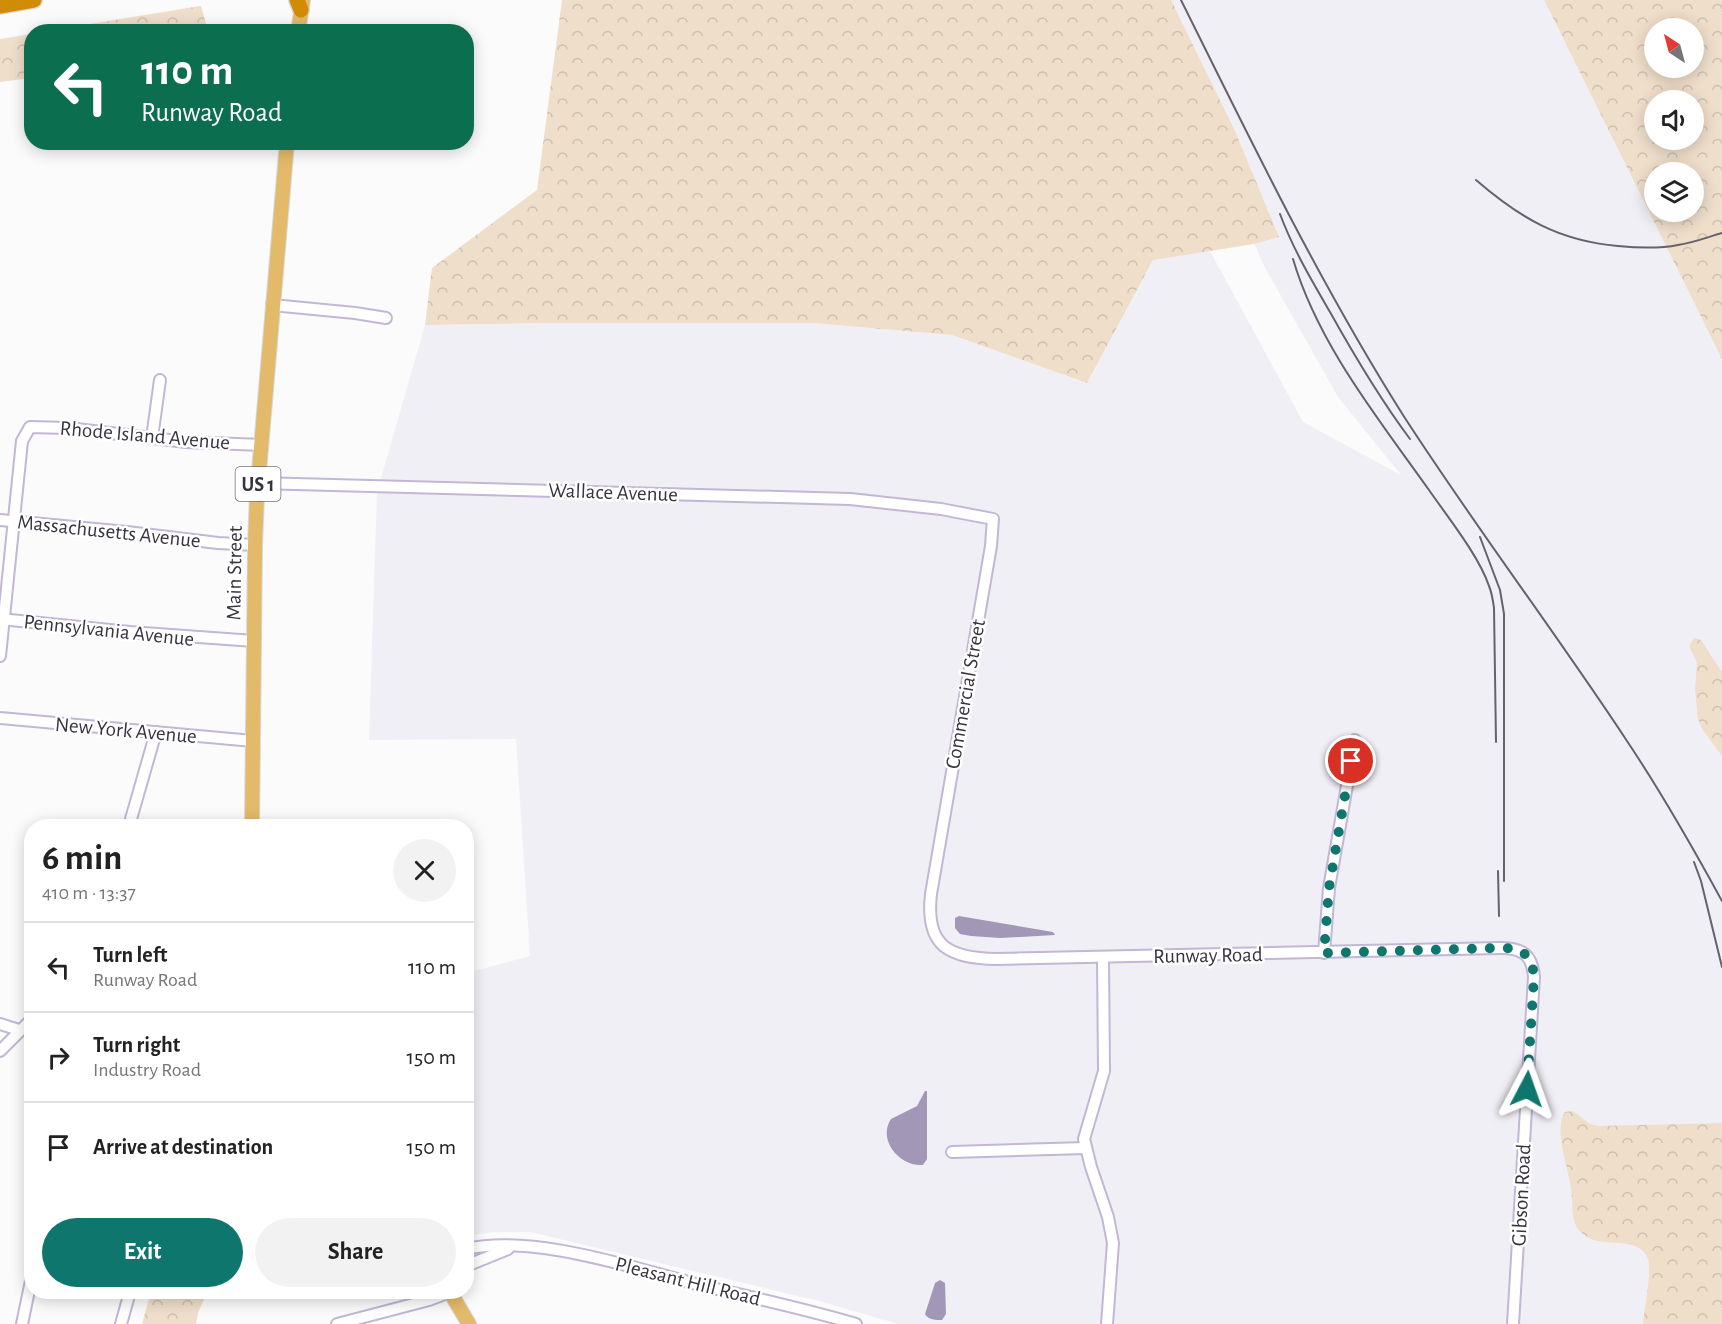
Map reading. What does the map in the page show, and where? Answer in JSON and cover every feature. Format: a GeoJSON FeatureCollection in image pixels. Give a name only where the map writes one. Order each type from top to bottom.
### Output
{"type":"FeatureCollection","features":[{"type":"Feature","properties":{"kind":"highway"},"geometry":{"type":"LineString","coordinates":[[0,6],[34,0]]}},
{"type":"Feature","properties":{"kind":"main road"},"geometry":{"type":"LineString","coordinates":[[299,24],[300,3]]}},
{"type":"Feature","properties":{"kind":"main road","name":"Main Street"},"geometry":{"type":"LineString","coordinates":[[252,819],[255,545],[258,483],[286,150]]}},
{"type":"Feature","properties":{"kind":"main road"},"geometry":{"type":"LineString","coordinates":[[454,1299],[469,1324]]}},
{"type":"Feature","properties":{"kind":"street"},"geometry":{"type":"LineString","coordinates":[[272,305],[386,318]]}},
{"type":"Feature","properties":{"kind":"street"},"geometry":{"type":"LineString","coordinates":[[152,438],[160,380]]}},
{"type":"Feature","properties":{"kind":"street","name":"Rhode Island Avenue"},"geometry":{"type":"LineString","coordinates":[[13,521],[22,441],[30,427],[68,428],[186,442],[260,445]]}},
{"type":"Feature","properties":{"kind":"street","name":"Wallace Avenue"},"geometry":{"type":"LineString","coordinates":[[258,483],[850,499],[968,513]]}},
{"type":"Feature","properties":{"kind":"street","name":"Commercial Street"},"geometry":{"type":"LineString","coordinates":[[931,894],[991,546],[993,519],[968,513]]}},
{"type":"Feature","properties":{"kind":"street","name":"Massachusetts Avenue"},"geometry":{"type":"LineString","coordinates":[[0,520],[255,545]]}},
{"type":"Feature","properties":{"kind":"street"},"geometry":{"type":"LineString","coordinates":[[0,656],[13,521]]}},
{"type":"Feature","properties":{"kind":"street","name":"Pennsylvania Avenue"},"geometry":{"type":"LineString","coordinates":[[2,619],[173,636],[254,641]]}},
{"type":"Feature","properties":{"kind":"street","name":"New York Avenue"},"geometry":{"type":"LineString","coordinates":[[0,718],[253,741]]}},
{"type":"Feature","properties":{"kind":"street"},"geometry":{"type":"LineString","coordinates":[[131,819],[156,732]]}},
{"type":"Feature","properties":{"kind":"street"},"geometry":{"type":"LineString","coordinates":[[1324,953],[1329,888],[1355,740]]}},
{"type":"Feature","properties":{"kind":"street","name":"Runway Road"},"geometry":{"type":"LineString","coordinates":[[931,894],[929,918],[932,931],[943,945],[958,954],[975,958],[1500,948],[1516,949],[1529,958]]}},
{"type":"Feature","properties":{"kind":"street"},"geometry":{"type":"LineString","coordinates":[[1103,957],[1104,1071],[1085,1133],[1086,1148],[1108,1217],[1113,1243],[1107,1324]]}},
{"type":"Feature","properties":{"kind":"street","name":"Gibson Road"},"geometry":{"type":"LineString","coordinates":[[1513,1324],[1534,977],[1529,958]]}},
{"type":"Feature","properties":{"kind":"street"},"geometry":{"type":"LineString","coordinates":[[0,1024],[20,1030]]}},
{"type":"Feature","properties":{"kind":"street"},"geometry":{"type":"LineString","coordinates":[[0,1051],[24,1026]]}},
{"type":"Feature","properties":{"kind":"street"},"geometry":{"type":"LineString","coordinates":[[952,1152],[1086,1148]]}},
{"type":"Feature","properties":{"kind":"street","name":"Pleasant Hill Road"},"geometry":{"type":"LineString","coordinates":[[474,1263],[518,1247]]}},
{"type":"Feature","properties":{"kind":"street","name":"Pleasant Hill Road"},"geometry":{"type":"LineString","coordinates":[[474,1248],[518,1247],[566,1252],[772,1301],[856,1324]]}},
{"type":"Feature","properties":{"kind":"street"},"geometry":{"type":"LineString","coordinates":[[22,1324],[27,1299]]}},
{"type":"Feature","properties":{"kind":"street"},"geometry":{"type":"LineString","coordinates":[[121,1324],[128,1299]]}},
{"type":"Feature","properties":{"kind":"street"},"geometry":{"type":"LineString","coordinates":[[337,1324],[432,1299]]}},
{"type":"Feature","properties":{"kind":"shaded area"},"geometry":{"type":"Polygon","coordinates":[[[1147,0],[1544,0],[1644,202],[1644,222],[1654,222],[1722,359],[1722,1324],[898,1324],[819,1301],[530,1232],[494,1232],[474,1235],[474,971],[530,956],[516,739],[369,740],[377,492],[425,325],[813,323],[952,335],[1087,383],[1184,203],[1303,422],[1401,475],[1338,397],[1263,264],[1147,0]]]}},
{"type":"Feature","properties":{"kind":"shaded area"},"geometry":{"type":"Polygon","coordinates":[[[959,916],[1053,932],[1055,935],[1000,938],[960,934],[955,928],[955,918],[959,916]]]}},
{"type":"Feature","properties":{"kind":"shaded area"},"geometry":{"type":"Polygon","coordinates":[[[927,1091],[927,1159],[923,1165],[906,1162],[893,1151],[887,1135],[887,1127],[891,1119],[917,1106],[927,1091]]]}},
{"type":"Feature","properties":{"kind":"shaded area"},"geometry":{"type":"Polygon","coordinates":[[[940,1280],[945,1283],[946,1314],[942,1320],[935,1320],[925,1314],[935,1283],[940,1280]]]}},
{"type":"Feature","properties":{"kind":"green space"},"geometry":{"type":"Polygon","coordinates":[[[562,0],[1171,0],[1235,131],[1279,237],[1254,244],[1153,260],[1087,383],[952,335],[813,323],[425,325],[432,268],[537,190],[562,0]]]}},
{"type":"Feature","properties":{"kind":"green space"},"geometry":{"type":"Polygon","coordinates":[[[1544,0],[1722,0],[1722,359],[1654,222],[1704,222],[1704,162],[1644,162],[1644,202],[1544,0]]]}},
{"type":"Feature","properties":{"kind":"green space"},"geometry":{"type":"Polygon","coordinates":[[[200,6],[206,24],[90,24],[200,6]]]}},
{"type":"Feature","properties":{"kind":"green space"},"geometry":{"type":"Polygon","coordinates":[[[24,35],[24,79],[0,82],[0,39],[24,35]]]}},
{"type":"Feature","properties":{"kind":"green space"},"geometry":{"type":"Polygon","coordinates":[[[1694,638],[1701,640],[1722,672],[1722,756],[1702,729],[1698,719],[1695,689],[1697,663],[1689,646],[1694,638]]]}},
{"type":"Feature","properties":{"kind":"green space"},"geometry":{"type":"Polygon","coordinates":[[[1573,1111],[1590,1124],[1598,1126],[1722,1123],[1722,1324],[1643,1324],[1649,1265],[1643,1251],[1628,1244],[1593,1240],[1580,1231],[1574,1222],[1571,1189],[1561,1139],[1565,1112],[1573,1111]]]}},
{"type":"Feature","properties":{"kind":"green space"},"geometry":{"type":"Polygon","coordinates":[[[149,1299],[204,1299],[196,1324],[142,1324],[149,1299]]]}},
{"type":"Feature","properties":{"kind":"railway"},"geometry":{"type":"LineString","coordinates":[[1181,0],[1314,262],[1372,365],[1430,456],[1638,758],[1722,901]]}},
{"type":"Feature","properties":{"kind":"railway"},"geometry":{"type":"LineString","coordinates":[[1476,180],[1508,206],[1525,216],[1577,239],[1648,248],[1689,243],[1722,233]]}},
{"type":"Feature","properties":{"kind":"railway"},"geometry":{"type":"LineString","coordinates":[[1280,214],[1303,264],[1348,344],[1410,439]]}},
{"type":"Feature","properties":{"kind":"railway"},"geometry":{"type":"LineString","coordinates":[[1293,259],[1318,321],[1351,379],[1462,536],[1484,574],[1491,591],[1494,608],[1496,742]]}},
{"type":"Feature","properties":{"kind":"railway"},"geometry":{"type":"LineString","coordinates":[[1480,537],[1500,590],[1504,614],[1504,881]]}},
{"type":"Feature","properties":{"kind":"railway"},"geometry":{"type":"LineString","coordinates":[[1694,862],[1701,881],[1722,967]]}},
{"type":"Feature","properties":{"kind":"railway"},"geometry":{"type":"LineString","coordinates":[[1498,871],[1499,916]]}},
{"type":"Feature","properties":{"kind":"route"},"geometry":{"type":"LineString","coordinates":[[1351,761],[1329,888],[1324,953],[1500,948],[1521,951],[1529,958],[1534,977],[1527,1089]]}}]}
